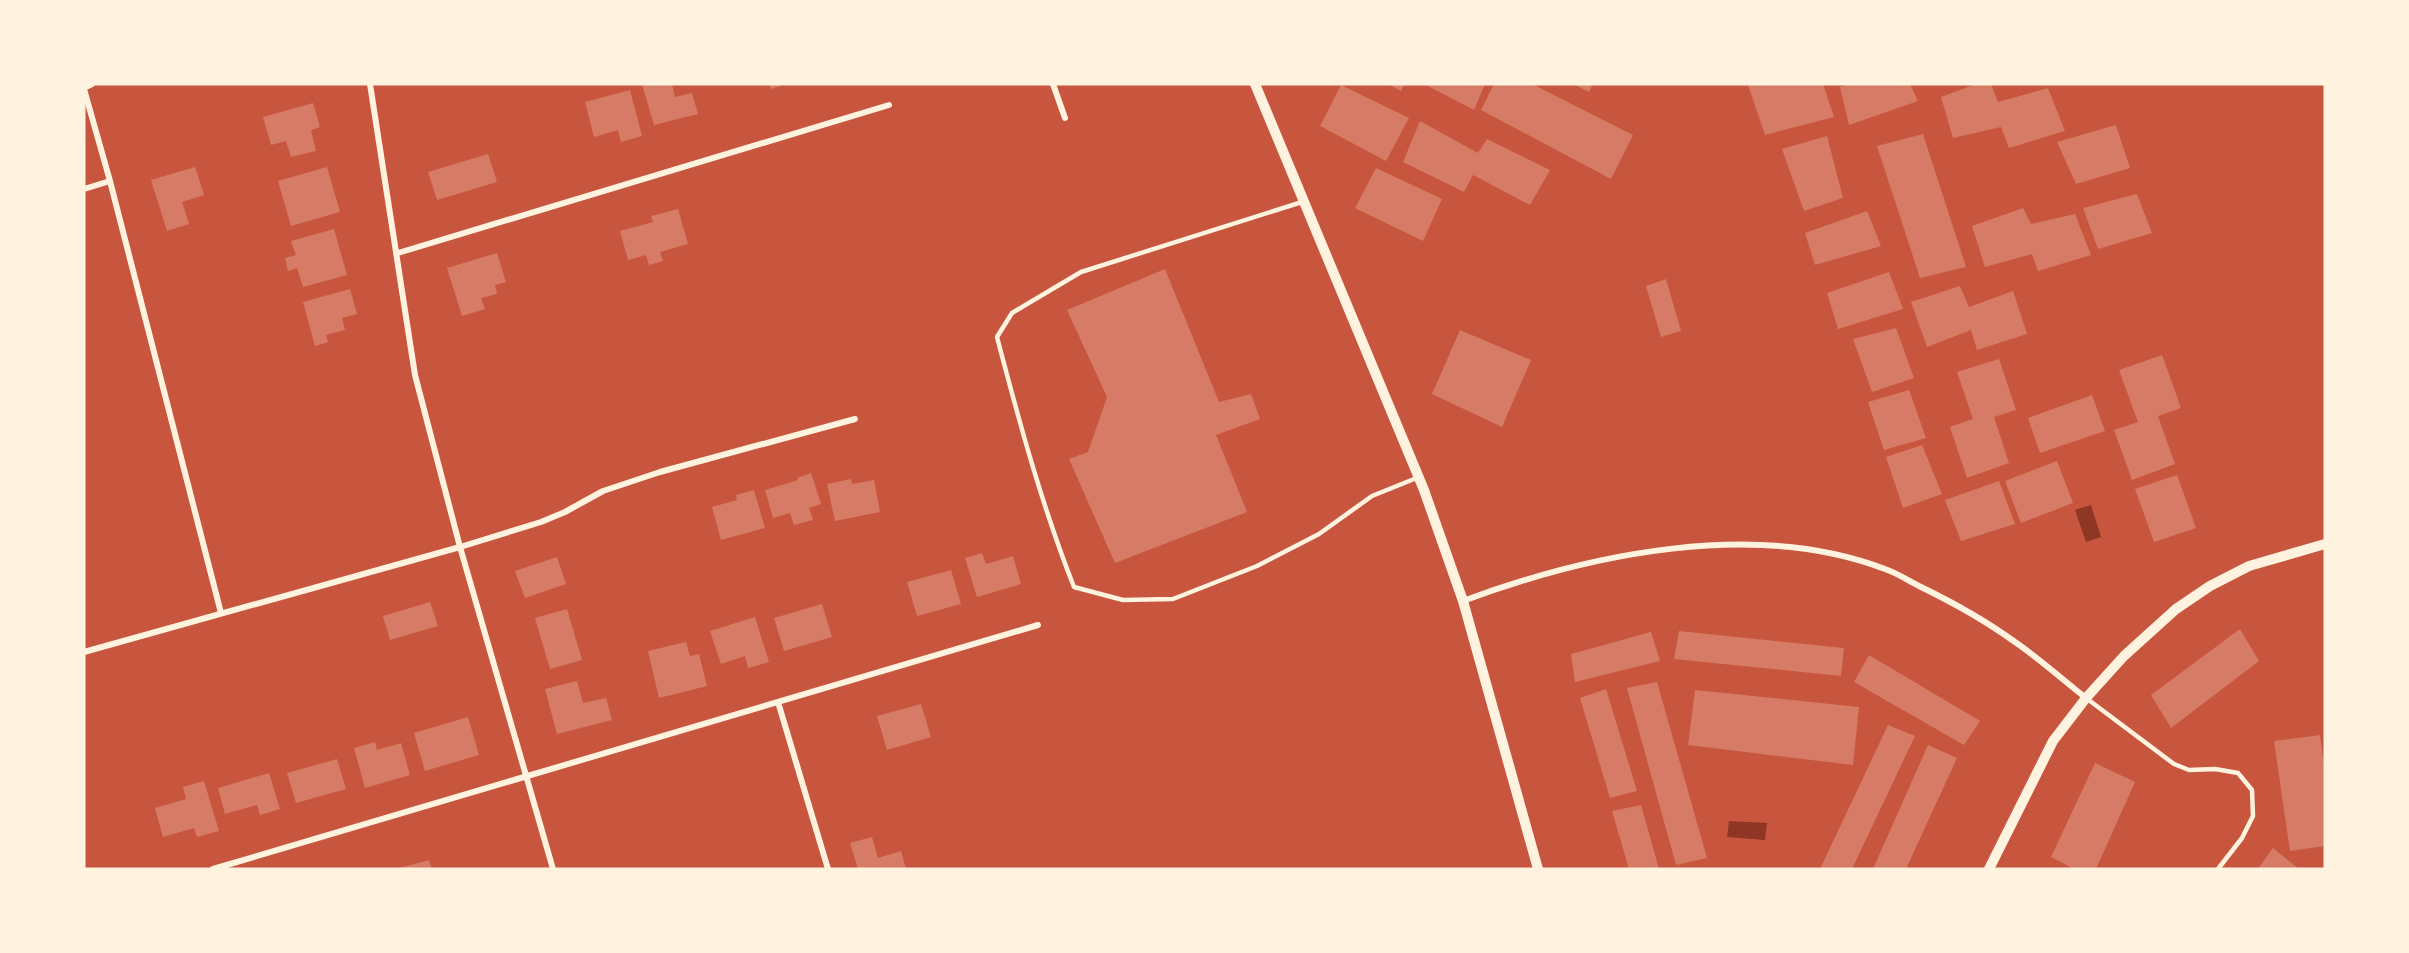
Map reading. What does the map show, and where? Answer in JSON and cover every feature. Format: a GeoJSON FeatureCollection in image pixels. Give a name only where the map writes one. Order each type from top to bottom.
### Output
{"type":"FeatureCollection","features":[{"type":"Feature","properties":{"kind":"street"},"geometry":{"type":"LineString","coordinates":[[92,84],[84,89],[110,181],[221,613]]}},
{"type":"Feature","properties":{"kind":"street"},"geometry":{"type":"LineString","coordinates":[[370,84],[398,253],[415,375],[460,547],[553,869]]}},
{"type":"Feature","properties":{"kind":"street"},"geometry":{"type":"LineString","coordinates":[[1053,84],[1065,118]]}},
{"type":"Feature","properties":{"kind":"street"},"geometry":{"type":"LineString","coordinates":[[1255,84],[1419,477],[1463,601],[1538,869]]}},
{"type":"Feature","properties":{"kind":"street"},"geometry":{"type":"LineString","coordinates":[[398,253],[889,105]]}},
{"type":"Feature","properties":{"kind":"street"},"geometry":{"type":"LineString","coordinates":[[84,189],[110,181]]}},
{"type":"Feature","properties":{"kind":"street"},"geometry":{"type":"LineString","coordinates":[[84,652],[460,547],[541,522],[603,491],[660,472],[855,419]]}},
{"type":"Feature","properties":{"kind":"street"},"geometry":{"type":"LineString","coordinates":[[1463,601],[1567,569],[1634,554],[1719,544],[1786,548],[1843,556],[1886,569],[1957,604],[2016,642],[2086,698]]}},
{"type":"Feature","properties":{"kind":"street"},"geometry":{"type":"LineString","coordinates":[[1989,869],[2054,741],[2086,698],[2133,648],[2176,609],[2210,586],[2249,566],[2325,544]]}},
{"type":"Feature","properties":{"kind":"street"},"geometry":{"type":"LineString","coordinates":[[213,869],[1038,626]]}},
{"type":"Feature","properties":{"kind":"street"},"geometry":{"type":"LineString","coordinates":[[778,702],[828,869]]}},
{"type":"Feature","properties":{"kind":"lane"},"geometry":{"type":"LineString","coordinates":[[1305,201],[1255,219],[1081,272],[1012,313],[997,337],[1025,440],[1074,587],[1123,600],[1173,599],[1257,566],[1319,534],[1372,496],[1419,477]]}},
{"type":"Feature","properties":{"kind":"lane"},"geometry":{"type":"LineString","coordinates":[[2086,698],[2174,764],[2189,770],[2215,769],[2238,773],[2252,790],[2253,816],[2242,838],[2218,869]]}},
{"type":"Feature","properties":{"kind":"shaded area"},"geometry":{"type":"Polygon","coordinates":[[[2091,505],[2101,537],[2086,542],[2075,510],[2091,505]]]}},
{"type":"Feature","properties":{"kind":"shaded area"},"geometry":{"type":"Polygon","coordinates":[[[1729,821],[1767,823],[1765,840],[1727,837],[1729,821]]]}},
{"type":"Feature","properties":{"kind":"building"},"geometry":{"type":"Polygon","coordinates":[[[642,84],[672,84],[675,97],[692,93],[698,114],[654,125],[642,84]]]}},
{"type":"Feature","properties":{"kind":"building"},"geometry":{"type":"Polygon","coordinates":[[[769,84],[786,84],[771,89],[769,84]]]}},
{"type":"Feature","properties":{"kind":"building"},"geometry":{"type":"Polygon","coordinates":[[[1388,84],[1405,84],[1401,91],[1388,84]]]}},
{"type":"Feature","properties":{"kind":"building"},"geometry":{"type":"Polygon","coordinates":[[[1424,84],[1485,84],[1474,110],[1424,84]]]}},
{"type":"Feature","properties":{"kind":"building"},"geometry":{"type":"Polygon","coordinates":[[[1494,84],[1532,84],[1633,135],[1611,179],[1481,110],[1494,84]]]}},
{"type":"Feature","properties":{"kind":"building"},"geometry":{"type":"Polygon","coordinates":[[[1573,84],[1593,84],[1589,92],[1573,84]]]}},
{"type":"Feature","properties":{"kind":"building"},"geometry":{"type":"Polygon","coordinates":[[[1823,84],[1834,117],[1765,135],[1748,85],[1823,84]]]}},
{"type":"Feature","properties":{"kind":"building"},"geometry":{"type":"Polygon","coordinates":[[[1850,84],[1910,84],[1918,101],[1849,125],[1840,87],[1850,84]]]}},
{"type":"Feature","properties":{"kind":"building"},"geometry":{"type":"Polygon","coordinates":[[[1976,84],[1991,84],[1998,102],[2048,88],[2065,131],[2009,148],[2001,127],[1953,138],[1941,97],[1976,84]]]}},
{"type":"Feature","properties":{"kind":"building"},"geometry":{"type":"Polygon","coordinates":[[[1341,85],[1409,118],[1386,161],[1320,126],[1341,85]]]}},
{"type":"Feature","properties":{"kind":"building"},"geometry":{"type":"Polygon","coordinates":[[[630,90],[642,136],[621,142],[618,130],[594,137],[585,102],[630,90]]]}},
{"type":"Feature","properties":{"kind":"building"},"geometry":{"type":"Polygon","coordinates":[[[313,103],[320,127],[311,130],[316,151],[291,157],[286,141],[271,145],[263,117],[313,103]]]}},
{"type":"Feature","properties":{"kind":"building"},"geometry":{"type":"Polygon","coordinates":[[[1420,121],[1478,153],[1487,139],[1550,170],[1530,205],[1473,175],[1464,192],[1403,162],[1420,121]]]}},
{"type":"Feature","properties":{"kind":"building"},"geometry":{"type":"Polygon","coordinates":[[[2116,125],[2130,168],[2076,184],[2057,142],[2116,125]]]}},
{"type":"Feature","properties":{"kind":"building"},"geometry":{"type":"Polygon","coordinates":[[[1923,134],[1966,267],[1920,278],[1877,146],[1923,134]]]}},
{"type":"Feature","properties":{"kind":"building"},"geometry":{"type":"Polygon","coordinates":[[[1827,136],[1843,198],[1804,211],[1782,149],[1827,136]]]}},
{"type":"Feature","properties":{"kind":"building"},"geometry":{"type":"Polygon","coordinates":[[[488,154],[497,182],[437,200],[428,172],[488,154]]]}},
{"type":"Feature","properties":{"kind":"building"},"geometry":{"type":"Polygon","coordinates":[[[195,167],[204,195],[182,202],[189,224],[167,231],[151,180],[195,167]]]}},
{"type":"Feature","properties":{"kind":"building"},"geometry":{"type":"Polygon","coordinates":[[[327,167],[340,212],[291,226],[278,181],[327,167]]]}},
{"type":"Feature","properties":{"kind":"building"},"geometry":{"type":"Polygon","coordinates":[[[1376,168],[1442,199],[1423,241],[1355,208],[1376,168]]]}},
{"type":"Feature","properties":{"kind":"building"},"geometry":{"type":"Polygon","coordinates":[[[2137,194],[2152,233],[2098,249],[2083,208],[2137,194]]]}},
{"type":"Feature","properties":{"kind":"building"},"geometry":{"type":"Polygon","coordinates":[[[2023,208],[2031,224],[2075,214],[2091,255],[2038,271],[2032,254],[1985,267],[1972,226],[2023,208]]]}},
{"type":"Feature","properties":{"kind":"building"},"geometry":{"type":"Polygon","coordinates":[[[678,209],[688,244],[660,252],[663,261],[649,265],[646,255],[628,260],[620,231],[653,222],[651,216],[678,209]]]}},
{"type":"Feature","properties":{"kind":"building"},"geometry":{"type":"Polygon","coordinates":[[[1867,211],[1881,246],[1815,265],[1805,233],[1867,211]]]}},
{"type":"Feature","properties":{"kind":"building"},"geometry":{"type":"Polygon","coordinates":[[[334,229],[347,275],[303,287],[297,268],[288,271],[285,258],[296,255],[291,241],[334,229]]]}},
{"type":"Feature","properties":{"kind":"building"},"geometry":{"type":"Polygon","coordinates":[[[497,253],[506,282],[495,285],[497,294],[481,298],[485,309],[462,316],[447,268],[497,253]]]}},
{"type":"Feature","properties":{"kind":"building"},"geometry":{"type":"Polygon","coordinates":[[[1165,269],[1219,402],[1251,394],[1260,419],[1216,435],[1247,512],[1115,563],[1069,459],[1088,452],[1107,397],[1067,310],[1165,269]]]}},
{"type":"Feature","properties":{"kind":"building"},"geometry":{"type":"Polygon","coordinates":[[[1889,272],[1903,309],[1838,329],[1827,293],[1889,272]]]}},
{"type":"Feature","properties":{"kind":"building"},"geometry":{"type":"Polygon","coordinates":[[[1666,279],[1681,331],[1661,337],[1646,286],[1666,279]]]}},
{"type":"Feature","properties":{"kind":"building"},"geometry":{"type":"Polygon","coordinates":[[[1960,286],[1969,307],[2013,291],[2027,334],[1977,350],[1971,330],[1927,347],[1911,302],[1960,286]]]}},
{"type":"Feature","properties":{"kind":"building"},"geometry":{"type":"Polygon","coordinates":[[[350,289],[357,314],[342,318],[345,330],[326,335],[328,342],[315,346],[303,302],[350,289]]]}},
{"type":"Feature","properties":{"kind":"building"},"geometry":{"type":"Polygon","coordinates":[[[1896,328],[1914,378],[1872,392],[1853,339],[1896,328]]]}},
{"type":"Feature","properties":{"kind":"building"},"geometry":{"type":"Polygon","coordinates":[[[1460,330],[1531,360],[1502,427],[1432,394],[1460,330]]]}},
{"type":"Feature","properties":{"kind":"building"},"geometry":{"type":"Polygon","coordinates":[[[2162,355],[2181,408],[2158,416],[2175,464],[2132,480],[2114,430],[2138,422],[2119,370],[2162,355]]]}},
{"type":"Feature","properties":{"kind":"building"},"geometry":{"type":"Polygon","coordinates":[[[1999,359],[2016,410],[1994,417],[2009,463],[1967,478],[1950,427],[1973,419],[1957,372],[1999,359]]]}},
{"type":"Feature","properties":{"kind":"building"},"geometry":{"type":"Polygon","coordinates":[[[1909,390],[1926,438],[1884,450],[1868,402],[1909,390]]]}},
{"type":"Feature","properties":{"kind":"building"},"geometry":{"type":"Polygon","coordinates":[[[2092,395],[2105,431],[2040,453],[2028,418],[2092,395]]]}},
{"type":"Feature","properties":{"kind":"building"},"geometry":{"type":"Polygon","coordinates":[[[1922,445],[1942,494],[1903,508],[1886,457],[1922,445]]]}},
{"type":"Feature","properties":{"kind":"building"},"geometry":{"type":"Polygon","coordinates":[[[2057,461],[2073,503],[2021,523],[2005,481],[2057,461]]]}},
{"type":"Feature","properties":{"kind":"building"},"geometry":{"type":"Polygon","coordinates":[[[811,473],[821,504],[809,508],[813,520],[794,525],[790,513],[773,518],[765,490],[798,480],[797,478],[811,473]]]}},
{"type":"Feature","properties":{"kind":"building"},"geometry":{"type":"Polygon","coordinates":[[[2177,475],[2196,528],[2154,542],[2135,489],[2177,475]]]}},
{"type":"Feature","properties":{"kind":"building"},"geometry":{"type":"Polygon","coordinates":[[[851,479],[852,484],[874,480],[880,512],[835,521],[827,484],[851,479]]]}},
{"type":"Feature","properties":{"kind":"building"},"geometry":{"type":"Polygon","coordinates":[[[1999,481],[2015,524],[1961,541],[1945,500],[1999,481]]]}},
{"type":"Feature","properties":{"kind":"building"},"geometry":{"type":"Polygon","coordinates":[[[754,490],[765,528],[721,540],[712,507],[737,500],[736,495],[754,490]]]}},
{"type":"Feature","properties":{"kind":"building"},"geometry":{"type":"Polygon","coordinates":[[[982,553],[986,564],[1013,556],[1021,584],[977,597],[965,558],[982,553]]]}},
{"type":"Feature","properties":{"kind":"building"},"geometry":{"type":"Polygon","coordinates":[[[557,557],[566,584],[525,598],[515,571],[557,557]]]}},
{"type":"Feature","properties":{"kind":"building"},"geometry":{"type":"Polygon","coordinates":[[[951,570],[961,604],[917,616],[907,582],[951,570]]]}},
{"type":"Feature","properties":{"kind":"building"},"geometry":{"type":"Polygon","coordinates":[[[430,602],[438,626],[390,640],[383,616],[430,602]]]}},
{"type":"Feature","properties":{"kind":"building"},"geometry":{"type":"Polygon","coordinates":[[[822,604],[832,637],[784,651],[774,618],[822,604]]]}},
{"type":"Feature","properties":{"kind":"building"},"geometry":{"type":"Polygon","coordinates":[[[567,609],[582,660],[550,669],[535,618],[567,609]]]}},
{"type":"Feature","properties":{"kind":"building"},"geometry":{"type":"Polygon","coordinates":[[[755,617],[769,662],[748,668],[745,656],[721,664],[710,631],[755,617]]]}},
{"type":"Feature","properties":{"kind":"building"},"geometry":{"type":"Polygon","coordinates":[[[2240,629],[2259,661],[2171,728],[2151,695],[2240,629]]]}},
{"type":"Feature","properties":{"kind":"building"},"geometry":{"type":"Polygon","coordinates":[[[1679,631],[1844,648],[1841,676],[1674,659],[1679,631]]]}},
{"type":"Feature","properties":{"kind":"building"},"geometry":{"type":"Polygon","coordinates":[[[1651,632],[1660,661],[1575,682],[1571,654],[1651,632]]]}},
{"type":"Feature","properties":{"kind":"building"},"geometry":{"type":"Polygon","coordinates":[[[686,642],[690,656],[699,654],[707,686],[659,698],[648,651],[686,642]]]}},
{"type":"Feature","properties":{"kind":"building"},"geometry":{"type":"Polygon","coordinates":[[[1869,655],[1980,721],[1964,745],[1854,682],[1869,655]]]}},
{"type":"Feature","properties":{"kind":"building"},"geometry":{"type":"Polygon","coordinates":[[[577,681],[583,703],[606,698],[612,720],[557,734],[545,689],[577,681]]]}},
{"type":"Feature","properties":{"kind":"building"},"geometry":{"type":"Polygon","coordinates":[[[1657,682],[1707,858],[1676,865],[1627,688],[1657,682]]]}},
{"type":"Feature","properties":{"kind":"building"},"geometry":{"type":"Polygon","coordinates":[[[1606,689],[1637,791],[1610,798],[1580,698],[1606,689]]]}},
{"type":"Feature","properties":{"kind":"building"},"geometry":{"type":"Polygon","coordinates":[[[1695,690],[1859,707],[1853,765],[1688,745],[1695,690]]]}},
{"type":"Feature","properties":{"kind":"building"},"geometry":{"type":"Polygon","coordinates":[[[921,704],[931,737],[887,750],[877,716],[921,704]]]}},
{"type":"Feature","properties":{"kind":"building"},"geometry":{"type":"Polygon","coordinates":[[[468,717],[479,755],[425,771],[414,733],[468,717]]]}},
{"type":"Feature","properties":{"kind":"building"},"geometry":{"type":"Polygon","coordinates":[[[1888,725],[1915,736],[1852,869],[1820,869],[1888,725]]]}},
{"type":"Feature","properties":{"kind":"building"},"geometry":{"type":"Polygon","coordinates":[[[2320,735],[2325,774],[2325,846],[2290,851],[2274,741],[2320,735]]]}},
{"type":"Feature","properties":{"kind":"building"},"geometry":{"type":"Polygon","coordinates":[[[375,742],[377,750],[401,743],[410,775],[365,788],[354,748],[375,742]]]}},
{"type":"Feature","properties":{"kind":"building"},"geometry":{"type":"Polygon","coordinates":[[[1928,745],[1957,758],[1906,869],[1873,869],[1928,745]]]}},
{"type":"Feature","properties":{"kind":"building"},"geometry":{"type":"Polygon","coordinates":[[[337,759],[346,789],[296,803],[287,773],[337,759]]]}},
{"type":"Feature","properties":{"kind":"building"},"geometry":{"type":"Polygon","coordinates":[[[2095,763],[2135,782],[2096,869],[2074,869],[2051,857],[2095,763]]]}},
{"type":"Feature","properties":{"kind":"building"},"geometry":{"type":"Polygon","coordinates":[[[269,773],[280,809],[260,815],[257,805],[225,814],[218,788],[269,773]]]}},
{"type":"Feature","properties":{"kind":"building"},"geometry":{"type":"Polygon","coordinates":[[[204,781],[219,831],[197,837],[194,828],[163,837],[155,808],[186,799],[183,787],[204,781]]]}},
{"type":"Feature","properties":{"kind":"building"},"geometry":{"type":"Polygon","coordinates":[[[1641,805],[1659,869],[1629,869],[1612,811],[1641,805]]]}},
{"type":"Feature","properties":{"kind":"building"},"geometry":{"type":"Polygon","coordinates":[[[872,837],[878,858],[901,851],[906,869],[858,869],[850,843],[872,837]]]}},
{"type":"Feature","properties":{"kind":"building"},"geometry":{"type":"Polygon","coordinates":[[[2273,848],[2299,869],[2258,869],[2273,848]]]}},
{"type":"Feature","properties":{"kind":"building"},"geometry":{"type":"Polygon","coordinates":[[[429,860],[432,869],[399,869],[399,868],[429,860]]]}}]}
